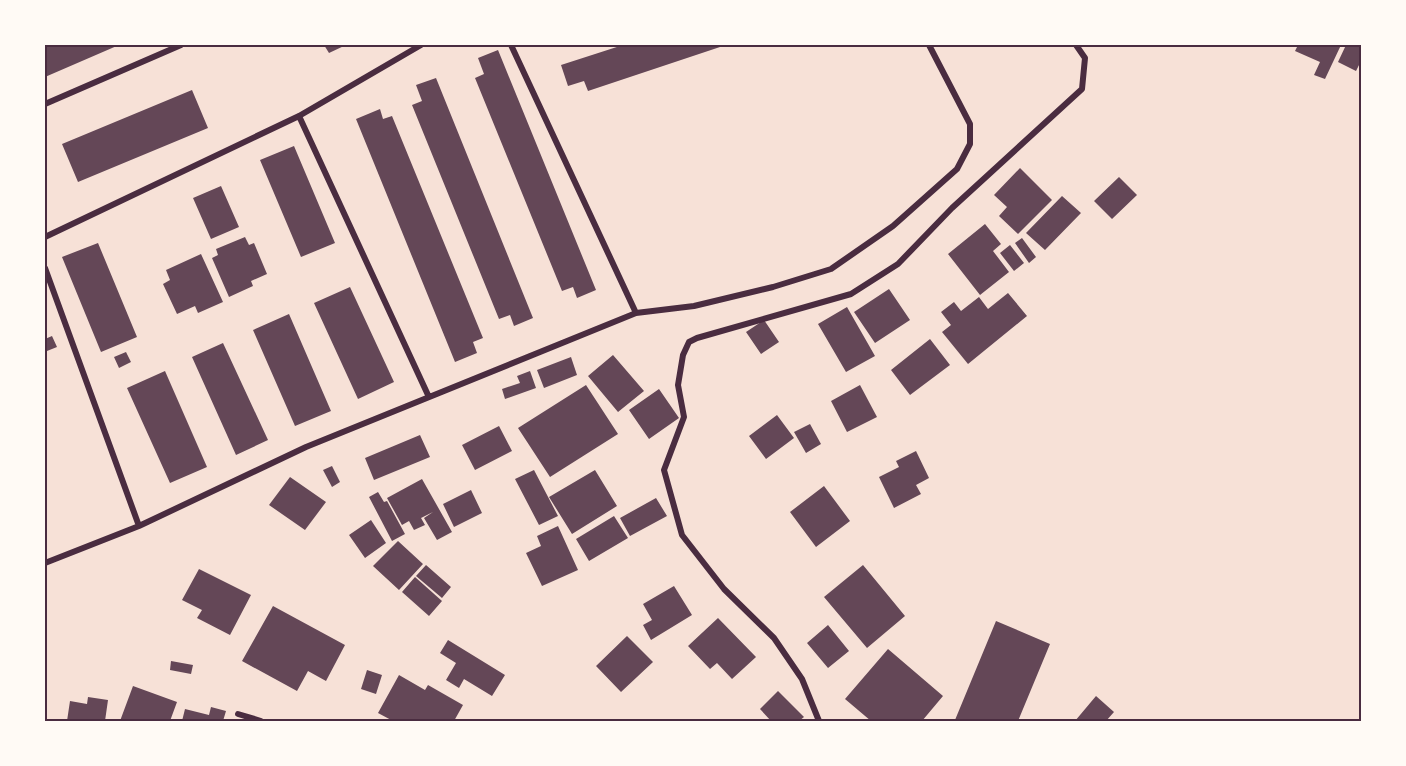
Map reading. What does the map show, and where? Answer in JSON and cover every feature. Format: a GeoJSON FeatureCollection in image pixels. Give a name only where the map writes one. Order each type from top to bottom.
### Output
{"type":"FeatureCollection","features":[{"type":"Feature","properties":{"kind":"street"},"geometry":{"type":"LineString","coordinates":[[45,104],[181,45]]}},
{"type":"Feature","properties":{"kind":"street"},"geometry":{"type":"LineString","coordinates":[[45,237],[299,116],[421,45]]}},
{"type":"Feature","properties":{"kind":"street"},"geometry":{"type":"LineString","coordinates":[[511,45],[636,313]]}},
{"type":"Feature","properties":{"kind":"street"},"geometry":{"type":"LineString","coordinates":[[45,563],[140,526],[306,447],[428,395],[636,313],[694,306],[773,287],[831,269],[893,226],[957,169],[970,144],[970,124],[929,45]]}},
{"type":"Feature","properties":{"kind":"street"},"geometry":{"type":"LineString","coordinates":[[819,721],[802,679],[774,638],[724,590],[682,535],[664,470],[684,417],[678,385],[686,348],[697,338],[851,294],[898,264],[952,208],[1082,89],[1085,58],[1076,45]]}},
{"type":"Feature","properties":{"kind":"street"},"geometry":{"type":"LineString","coordinates":[[299,116],[428,395]]}},
{"type":"Feature","properties":{"kind":"street"},"geometry":{"type":"LineString","coordinates":[[45,268],[140,526]]}},
{"type":"Feature","properties":{"kind":"street"},"geometry":{"type":"LineString","coordinates":[[238,714],[261,721]]}},
{"type":"Feature","properties":{"kind":"building"},"geometry":{"type":"Polygon","coordinates":[[[45,45],[119,45],[45,77],[45,45]]]}},
{"type":"Feature","properties":{"kind":"building"},"geometry":{"type":"Polygon","coordinates":[[[324,45],[346,45],[329,53],[324,45]]]}},
{"type":"Feature","properties":{"kind":"building"},"geometry":{"type":"Polygon","coordinates":[[[623,45],[726,45],[588,91],[584,81],[568,86],[561,65],[623,45]]]}},
{"type":"Feature","properties":{"kind":"building"},"geometry":{"type":"Polygon","coordinates":[[[1298,45],[1341,45],[1325,79],[1314,75],[1320,62],[1295,51],[1298,45]]]}},
{"type":"Feature","properties":{"kind":"building"},"geometry":{"type":"Polygon","coordinates":[[[1346,45],[1361,45],[1361,61],[1356,71],[1338,62],[1346,45]]]}},
{"type":"Feature","properties":{"kind":"building"},"geometry":{"type":"Polygon","coordinates":[[[498,50],[596,290],[577,298],[573,287],[562,291],[475,78],[484,74],[478,58],[498,50]]]}},
{"type":"Feature","properties":{"kind":"building"},"geometry":{"type":"Polygon","coordinates":[[[436,78],[533,318],[514,326],[510,315],[499,319],[412,105],[422,101],[416,85],[436,78]]]}},
{"type":"Feature","properties":{"kind":"building"},"geometry":{"type":"Polygon","coordinates":[[[192,90],[208,128],[78,182],[62,144],[192,90]]]}},
{"type":"Feature","properties":{"kind":"building"},"geometry":{"type":"Polygon","coordinates":[[[380,109],[383,119],[392,116],[483,338],[473,342],[477,353],[455,362],[356,119],[380,109]]]}},
{"type":"Feature","properties":{"kind":"building"},"geometry":{"type":"Polygon","coordinates":[[[294,146],[335,243],[301,257],[260,160],[294,146]]]}},
{"type":"Feature","properties":{"kind":"building"},"geometry":{"type":"Polygon","coordinates":[[[1020,168],[1052,200],[1018,234],[999,216],[1007,207],[994,195],[1020,168]]]}},
{"type":"Feature","properties":{"kind":"building"},"geometry":{"type":"Polygon","coordinates":[[[1119,177],[1137,195],[1112,219],[1094,201],[1119,177]]]}},
{"type":"Feature","properties":{"kind":"building"},"geometry":{"type":"Polygon","coordinates":[[[221,186],[239,227],[211,239],[193,198],[221,186]]]}},
{"type":"Feature","properties":{"kind":"building"},"geometry":{"type":"Polygon","coordinates":[[[1062,196],[1081,213],[1045,250],[1026,233],[1062,196]]]}},
{"type":"Feature","properties":{"kind":"building"},"geometry":{"type":"Polygon","coordinates":[[[985,224],[1001,244],[993,251],[1009,272],[980,295],[948,254],[985,224]]]}},
{"type":"Feature","properties":{"kind":"building"},"geometry":{"type":"Polygon","coordinates":[[[245,237],[249,245],[254,243],[267,274],[251,281],[253,286],[229,297],[212,258],[218,255],[216,249],[245,237]]]}},
{"type":"Feature","properties":{"kind":"building"},"geometry":{"type":"Polygon","coordinates":[[[1022,238],[1036,257],[1029,263],[1015,243],[1022,238]]]}},
{"type":"Feature","properties":{"kind":"building"},"geometry":{"type":"Polygon","coordinates":[[[98,243],[137,337],[101,352],[62,257],[98,243]]]}},
{"type":"Feature","properties":{"kind":"building"},"geometry":{"type":"Polygon","coordinates":[[[1010,245],[1024,263],[1014,271],[1000,253],[1010,245]]]}},
{"type":"Feature","properties":{"kind":"building"},"geometry":{"type":"Polygon","coordinates":[[[201,254],[223,302],[198,313],[195,306],[177,314],[163,284],[170,280],[166,270],[201,254]]]}},
{"type":"Feature","properties":{"kind":"building"},"geometry":{"type":"Polygon","coordinates":[[[350,287],[394,382],[358,399],[314,303],[350,287]]]}},
{"type":"Feature","properties":{"kind":"building"},"geometry":{"type":"Polygon","coordinates":[[[889,289],[910,320],[875,343],[854,312],[889,289]]]}},
{"type":"Feature","properties":{"kind":"building"},"geometry":{"type":"Polygon","coordinates":[[[1008,293],[1027,316],[968,364],[942,332],[951,325],[941,312],[954,302],[961,311],[979,297],[988,309],[1008,293]]]}},
{"type":"Feature","properties":{"kind":"building"},"geometry":{"type":"Polygon","coordinates":[[[847,307],[875,356],[846,372],[818,324],[847,307]]]}},
{"type":"Feature","properties":{"kind":"building"},"geometry":{"type":"Polygon","coordinates":[[[289,314],[331,411],[295,426],[253,330],[289,314]]]}},
{"type":"Feature","properties":{"kind":"building"},"geometry":{"type":"Polygon","coordinates":[[[764,320],[779,342],[761,354],[746,332],[764,320]]]}},
{"type":"Feature","properties":{"kind":"building"},"geometry":{"type":"Polygon","coordinates":[[[52,336],[57,347],[47,351],[45,339],[52,336]]]}},
{"type":"Feature","properties":{"kind":"building"},"geometry":{"type":"Polygon","coordinates":[[[930,339],[950,365],[910,395],[891,370],[930,339]]]}},
{"type":"Feature","properties":{"kind":"building"},"geometry":{"type":"Polygon","coordinates":[[[223,343],[268,440],[236,455],[192,357],[223,343]]]}},
{"type":"Feature","properties":{"kind":"building"},"geometry":{"type":"Polygon","coordinates":[[[126,352],[131,362],[119,368],[114,357],[126,352]]]}},
{"type":"Feature","properties":{"kind":"building"},"geometry":{"type":"Polygon","coordinates":[[[613,355],[644,391],[618,412],[588,376],[613,355]]]}},
{"type":"Feature","properties":{"kind":"building"},"geometry":{"type":"Polygon","coordinates":[[[571,357],[577,375],[544,388],[537,370],[571,357]]]}},
{"type":"Feature","properties":{"kind":"building"},"geometry":{"type":"Polygon","coordinates":[[[165,371],[207,467],[170,483],[127,388],[165,371]]]}},
{"type":"Feature","properties":{"kind":"building"},"geometry":{"type":"Polygon","coordinates":[[[530,371],[536,388],[505,399],[502,389],[520,383],[517,376],[530,371]]]}},
{"type":"Feature","properties":{"kind":"building"},"geometry":{"type":"Polygon","coordinates":[[[586,385],[618,434],[550,477],[518,428],[586,385]]]}},
{"type":"Feature","properties":{"kind":"building"},"geometry":{"type":"Polygon","coordinates":[[[860,385],[877,417],[847,432],[831,401],[860,385]]]}},
{"type":"Feature","properties":{"kind":"building"},"geometry":{"type":"Polygon","coordinates":[[[659,389],[679,418],[649,439],[629,410],[659,389]]]}},
{"type":"Feature","properties":{"kind":"building"},"geometry":{"type":"Polygon","coordinates":[[[777,415],[794,438],[766,459],[749,436],[777,415]]]}},
{"type":"Feature","properties":{"kind":"building"},"geometry":{"type":"Polygon","coordinates":[[[810,424],[821,444],[806,453],[794,432],[810,424]]]}},
{"type":"Feature","properties":{"kind":"building"},"geometry":{"type":"Polygon","coordinates":[[[499,426],[512,451],[475,470],[462,445],[499,426]]]}},
{"type":"Feature","properties":{"kind":"building"},"geometry":{"type":"Polygon","coordinates":[[[420,435],[430,457],[374,480],[365,458],[420,435]]]}},
{"type":"Feature","properties":{"kind":"building"},"geometry":{"type":"Polygon","coordinates":[[[916,451],[929,478],[916,485],[921,494],[894,508],[879,477],[899,467],[896,461],[916,451]]]}},
{"type":"Feature","properties":{"kind":"building"},"geometry":{"type":"Polygon","coordinates":[[[332,466],[340,482],[332,487],[323,470],[332,466]]]}},
{"type":"Feature","properties":{"kind":"building"},"geometry":{"type":"Polygon","coordinates":[[[534,470],[558,516],[539,525],[515,479],[534,470]]]}},
{"type":"Feature","properties":{"kind":"building"},"geometry":{"type":"Polygon","coordinates":[[[595,470],[617,506],[572,534],[549,497],[595,470]]]}},
{"type":"Feature","properties":{"kind":"building"},"geometry":{"type":"Polygon","coordinates":[[[290,477],[326,502],[305,530],[269,505],[290,477]]]}},
{"type":"Feature","properties":{"kind":"building"},"geometry":{"type":"Polygon","coordinates":[[[422,479],[452,532],[437,540],[424,518],[433,512],[421,518],[425,525],[414,530],[409,521],[402,525],[387,498],[422,479]]]}},
{"type":"Feature","properties":{"kind":"building"},"geometry":{"type":"Polygon","coordinates":[[[824,486],[850,521],[816,547],[790,512],[824,486]]]}},
{"type":"Feature","properties":{"kind":"building"},"geometry":{"type":"Polygon","coordinates":[[[471,490],[482,513],[454,527],[443,504],[471,490]]]}},
{"type":"Feature","properties":{"kind":"building"},"geometry":{"type":"Polygon","coordinates":[[[378,492],[384,502],[387,501],[405,534],[392,541],[369,497],[378,492]]]}},
{"type":"Feature","properties":{"kind":"building"},"geometry":{"type":"Polygon","coordinates":[[[656,498],[667,516],[630,536],[620,518],[656,498]]]}},
{"type":"Feature","properties":{"kind":"building"},"geometry":{"type":"Polygon","coordinates":[[[614,516],[628,538],[589,561],[576,539],[614,516]]]}},
{"type":"Feature","properties":{"kind":"building"},"geometry":{"type":"Polygon","coordinates":[[[371,520],[386,543],[365,558],[349,535],[371,520]]]}},
{"type":"Feature","properties":{"kind":"building"},"geometry":{"type":"Polygon","coordinates":[[[558,526],[578,570],[542,586],[526,553],[541,546],[537,536],[558,526]]]}},
{"type":"Feature","properties":{"kind":"building"},"geometry":{"type":"Polygon","coordinates":[[[398,541],[423,564],[399,590],[373,566],[398,541]]]}},
{"type":"Feature","properties":{"kind":"building"},"geometry":{"type":"Polygon","coordinates":[[[426,565],[451,587],[442,598],[416,576],[426,565]]]}},
{"type":"Feature","properties":{"kind":"building"},"geometry":{"type":"Polygon","coordinates":[[[863,565],[905,616],[867,648],[824,597],[863,565]]]}},
{"type":"Feature","properties":{"kind":"building"},"geometry":{"type":"Polygon","coordinates":[[[199,569],[251,595],[230,635],[197,618],[202,610],[182,600],[199,569]]]}},
{"type":"Feature","properties":{"kind":"building"},"geometry":{"type":"Polygon","coordinates":[[[415,577],[442,601],[429,616],[402,592],[415,577]]]}},
{"type":"Feature","properties":{"kind":"building"},"geometry":{"type":"Polygon","coordinates":[[[674,586],[692,615],[651,640],[643,625],[652,620],[643,604],[674,586]]]}},
{"type":"Feature","properties":{"kind":"building"},"geometry":{"type":"Polygon","coordinates":[[[273,606],[345,645],[326,681],[308,671],[297,691],[242,661],[273,606]]]}},
{"type":"Feature","properties":{"kind":"building"},"geometry":{"type":"Polygon","coordinates":[[[718,618],[756,657],[732,679],[717,663],[710,669],[688,646],[718,618]]]}},
{"type":"Feature","properties":{"kind":"building"},"geometry":{"type":"Polygon","coordinates":[[[996,621],[1050,644],[1018,721],[955,720],[996,621]]]}},
{"type":"Feature","properties":{"kind":"building"},"geometry":{"type":"Polygon","coordinates":[[[828,625],[849,651],[828,668],[807,643],[828,625]]]}},
{"type":"Feature","properties":{"kind":"building"},"geometry":{"type":"Polygon","coordinates":[[[627,636],[653,662],[621,692],[596,666],[627,636]]]}},
{"type":"Feature","properties":{"kind":"building"},"geometry":{"type":"Polygon","coordinates":[[[448,640],[505,675],[492,696],[464,679],[459,688],[446,680],[456,663],[440,653],[448,640]]]}},
{"type":"Feature","properties":{"kind":"building"},"geometry":{"type":"Polygon","coordinates":[[[888,649],[943,696],[922,721],[871,721],[845,699],[888,649]]]}},
{"type":"Feature","properties":{"kind":"building"},"geometry":{"type":"Polygon","coordinates":[[[171,661],[193,665],[191,674],[170,670],[171,661]]]}},
{"type":"Feature","properties":{"kind":"building"},"geometry":{"type":"Polygon","coordinates":[[[367,670],[382,675],[376,694],[361,689],[367,670]]]}},
{"type":"Feature","properties":{"kind":"building"},"geometry":{"type":"Polygon","coordinates":[[[399,675],[425,690],[428,685],[463,705],[454,721],[393,721],[378,713],[399,675]]]}},
{"type":"Feature","properties":{"kind":"building"},"geometry":{"type":"Polygon","coordinates":[[[133,686],[177,702],[170,721],[120,721],[133,686]]]}},
{"type":"Feature","properties":{"kind":"building"},"geometry":{"type":"Polygon","coordinates":[[[778,691],[804,717],[799,721],[771,721],[760,709],[778,691]]]}},
{"type":"Feature","properties":{"kind":"building"},"geometry":{"type":"Polygon","coordinates":[[[1096,696],[1114,712],[1106,721],[1075,721],[1096,696]]]}},
{"type":"Feature","properties":{"kind":"building"},"geometry":{"type":"Polygon","coordinates":[[[88,697],[108,700],[105,721],[67,721],[70,701],[87,704],[88,697]]]}},
{"type":"Feature","properties":{"kind":"building"},"geometry":{"type":"Polygon","coordinates":[[[211,707],[226,711],[223,721],[182,721],[185,709],[209,715],[211,707]]]}}]}
